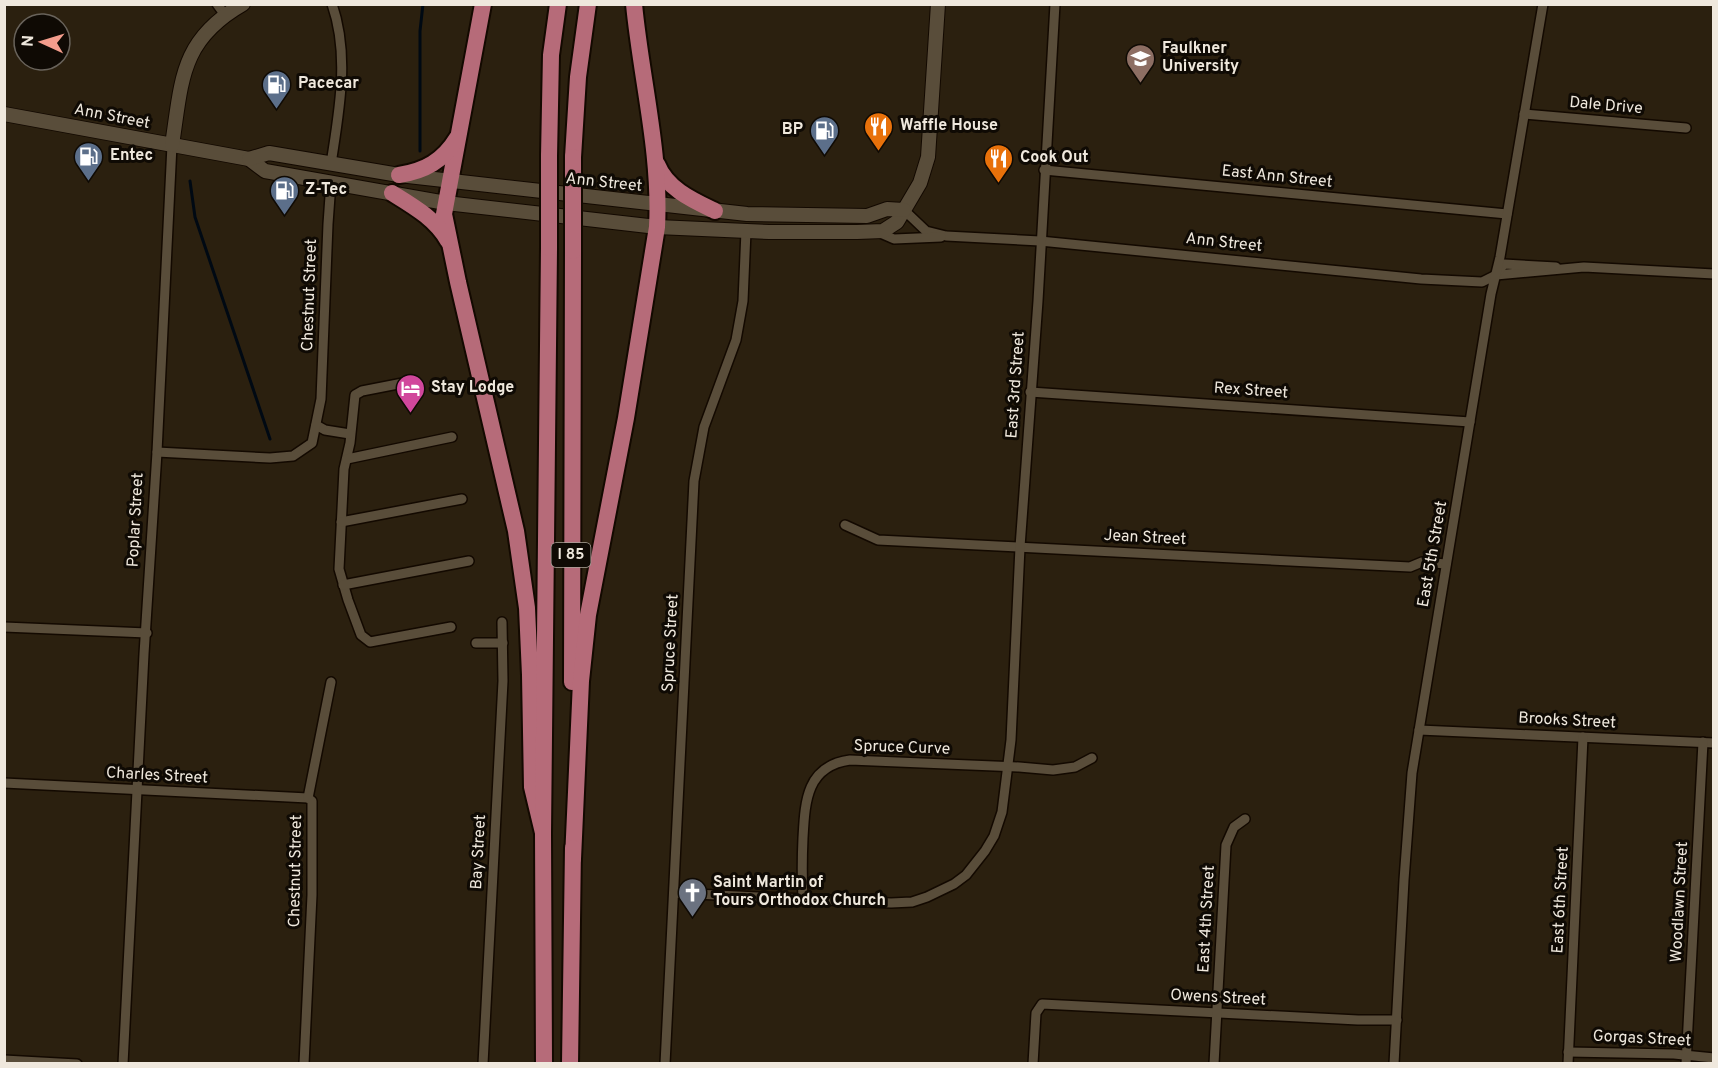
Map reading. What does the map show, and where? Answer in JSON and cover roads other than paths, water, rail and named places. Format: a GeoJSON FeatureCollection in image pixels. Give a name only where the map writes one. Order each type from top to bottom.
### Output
{"type":"FeatureCollection","features":[{"type":"Feature","properties":{"kind":"highway"},"geometry":{"type":"LineString","coordinates":[[483,4],[444,214],[516,531],[527,608],[532,787],[543,833]]}},
{"type":"Feature","properties":{"kind":"highway","name":"I 85"},"geometry":{"type":"LineString","coordinates":[[544,1060],[543,833],[549,156],[552,55],[558,4]]}},
{"type":"Feature","properties":{"kind":"highway","name":"I 85"},"geometry":{"type":"LineString","coordinates":[[570,1059],[573,859],[571,436],[573,157],[578,77],[588,4]]}},
{"type":"Feature","properties":{"kind":"highway"},"geometry":{"type":"LineString","coordinates":[[573,859],[581,681],[588,615],[626,418],[657,227],[658,205],[654,156],[634,4]]}},
{"type":"Feature","properties":{"kind":"highway"},"geometry":{"type":"LineString","coordinates":[[399,176],[434,164],[451,148],[460,132]]}},
{"type":"Feature","properties":{"kind":"highway"},"geometry":{"type":"LineString","coordinates":[[654,156],[668,183],[698,203],[715,211]]}},
{"type":"Feature","properties":{"kind":"highway"},"geometry":{"type":"LineString","coordinates":[[392,194],[422,213],[441,229],[451,249]]}},
{"type":"Feature","properties":{"kind":"main road","name":"Poplar Street"},"geometry":{"type":"LineString","coordinates":[[172,145],[184,71],[199,40],[221,10],[243,4]]}},
{"type":"Feature","properties":{"kind":"main road"},"geometry":{"type":"LineString","coordinates":[[876,231],[883,231],[897,222],[920,183],[928,157],[938,4]]}},
{"type":"Feature","properties":{"kind":"main road","name":"Ann Street"},"geometry":{"type":"LineString","coordinates":[[4,114],[249,159],[265,171],[446,203],[657,227],[746,231],[876,231]]}},
{"type":"Feature","properties":{"kind":"main road","name":"Ann Street"},"geometry":{"type":"LineString","coordinates":[[249,159],[269,153],[399,176],[715,211],[867,216],[887,209],[904,210]]}},
{"type":"Feature","properties":{"kind":"street"},"geometry":{"type":"LineString","coordinates":[[331,164],[342,74],[339,30],[332,4]]}},
{"type":"Feature","properties":{"kind":"street","name":"East 3rd Street"},"geometry":{"type":"LineString","coordinates":[[1007,767],[1011,740],[1020,547],[1038,301],[1055,4]]}},
{"type":"Feature","properties":{"kind":"street","name":"East 5th Street"},"geometry":{"type":"LineString","coordinates":[[1394,1064],[1409,795],[1446,564],[1543,4]]}},
{"type":"Feature","properties":{"kind":"street","name":"Dale Drive"},"geometry":{"type":"LineString","coordinates":[[1524,114],[1686,128]]}},
{"type":"Feature","properties":{"kind":"street","name":"Poplar Street"},"geometry":{"type":"LineString","coordinates":[[123,1064],[172,145]]}},
{"type":"Feature","properties":{"kind":"street","name":"East Ann Street"},"geometry":{"type":"LineString","coordinates":[[1044,170],[1507,214]]}},
{"type":"Feature","properties":{"kind":"street","name":"Chestnut Street"},"geometry":{"type":"LineString","coordinates":[[157,452],[270,458],[293,456],[312,443],[320,410],[331,182]]}},
{"type":"Feature","properties":{"kind":"street","name":"Ann Street"},"geometry":{"type":"LineString","coordinates":[[904,210],[926,231],[948,236]]}},
{"type":"Feature","properties":{"kind":"street","name":"Spruce Street"},"geometry":{"type":"LineString","coordinates":[[665,1064],[694,481],[704,427],[731,354],[740,322],[746,231]]}},
{"type":"Feature","properties":{"kind":"street","name":"Ann Street"},"geometry":{"type":"LineString","coordinates":[[876,231],[894,238],[919,239],[948,236],[1040,241],[1421,279],[1482,282],[1496,275],[1584,267],[1713,273]]}},
{"type":"Feature","properties":{"kind":"street"},"geometry":{"type":"LineString","coordinates":[[408,382],[362,391],[355,395],[344,469],[339,569],[361,635],[370,642],[451,627]]}},
{"type":"Feature","properties":{"kind":"street","name":"Rex Street"},"geometry":{"type":"LineString","coordinates":[[1030,392],[1470,423]]}},
{"type":"Feature","properties":{"kind":"street"},"geometry":{"type":"LineString","coordinates":[[316,424],[325,430],[350,434]]}},
{"type":"Feature","properties":{"kind":"street"},"geometry":{"type":"LineString","coordinates":[[347,459],[452,437]]}},
{"type":"Feature","properties":{"kind":"street"},"geometry":{"type":"LineString","coordinates":[[341,522],[462,499]]}},
{"type":"Feature","properties":{"kind":"street","name":"Jean Street"},"geometry":{"type":"LineString","coordinates":[[845,525],[878,540],[1410,567],[1422,562],[1446,564]]}},
{"type":"Feature","properties":{"kind":"street"},"geometry":{"type":"LineString","coordinates":[[344,585],[469,561]]}},
{"type":"Feature","properties":{"kind":"street","name":"Bay Street"},"geometry":{"type":"LineString","coordinates":[[483,1064],[503,681],[502,622]]}},
{"type":"Feature","properties":{"kind":"street"},"geometry":{"type":"LineString","coordinates":[[4,627],[147,633]]}},
{"type":"Feature","properties":{"kind":"street"},"geometry":{"type":"LineString","coordinates":[[476,643],[503,643]]}},
{"type":"Feature","properties":{"kind":"street","name":"Chestnut Street"},"geometry":{"type":"LineString","coordinates":[[304,1064],[312,895],[312,806],[309,798],[331,682]]}},
{"type":"Feature","properties":{"kind":"street","name":"Brooks Street"},"geometry":{"type":"LineString","coordinates":[[1419,730],[1713,743]]}},
{"type":"Feature","properties":{"kind":"street","name":"East 6th Street"},"geometry":{"type":"LineString","coordinates":[[1568,1064],[1583,737]]}},
{"type":"Feature","properties":{"kind":"street","name":"Woodlawn Street"},"geometry":{"type":"LineString","coordinates":[[1686,1060],[1703,742]]}},
{"type":"Feature","properties":{"kind":"street","name":"Spruce Curve"},"geometry":{"type":"LineString","coordinates":[[803,899],[802,875],[807,795],[816,778],[833,764],[850,759],[1062,769],[1084,764],[1092,758]]}},
{"type":"Feature","properties":{"kind":"street"},"geometry":{"type":"LineString","coordinates":[[674,893],[903,903],[927,897],[954,884],[977,864],[994,836],[1002,812],[1007,767]]}},
{"type":"Feature","properties":{"kind":"street","name":"Charles Street"},"geometry":{"type":"LineString","coordinates":[[4,783],[309,798]]}},
{"type":"Feature","properties":{"kind":"street","name":"East 4th Street"},"geometry":{"type":"LineString","coordinates":[[1214,1064],[1226,845],[1233,827],[1245,819]]}},
{"type":"Feature","properties":{"kind":"street","name":"Owens Street"},"geometry":{"type":"LineString","coordinates":[[1033,1064],[1036,1013],[1042,1004],[1397,1020]]}},
{"type":"Feature","properties":{"kind":"street","name":"Gorgas Street"},"geometry":{"type":"LineString","coordinates":[[1568,1052],[1686,1060],[1713,1058]]}},
{"type":"Feature","properties":{"kind":"street"},"geometry":{"type":"LineString","coordinates":[[4,1060],[76,1064]]}},
{"type":"Feature","properties":{"kind":"waterway"},"geometry":{"type":"LineString","coordinates":[[420,151],[420,31],[423,4]]}},
{"type":"Feature","properties":{"kind":"waterway"},"geometry":{"type":"LineString","coordinates":[[190,181],[195,217],[270,439]]}},
{"type":"Feature","properties":{"kind":"place","name":"Faulkner University"},"geometry":{"type":"Point","coordinates":[1141,84]}},
{"type":"Feature","properties":{"kind":"place","name":"Pacecar"},"geometry":{"type":"Point","coordinates":[277,110]}},
{"type":"Feature","properties":{"kind":"place","name":"Waffle House"},"geometry":{"type":"Point","coordinates":[879,152]}},
{"type":"Feature","properties":{"kind":"place","name":"BP"},"geometry":{"type":"Point","coordinates":[824,156]}},
{"type":"Feature","properties":{"kind":"place","name":"Entec"},"geometry":{"type":"Point","coordinates":[89,182]}},
{"type":"Feature","properties":{"kind":"place","name":"Cook Out"},"geometry":{"type":"Point","coordinates":[999,184]}},
{"type":"Feature","properties":{"kind":"place","name":"Z-Tec"},"geometry":{"type":"Point","coordinates":[284,216]}},
{"type":"Feature","properties":{"kind":"place","name":"Stay Lodge"},"geometry":{"type":"Point","coordinates":[410,414]}},
{"type":"Feature","properties":{"kind":"place","name":"Saint Martin of Tours Orthodox Church"},"geometry":{"type":"Point","coordinates":[692,918]}}]}
